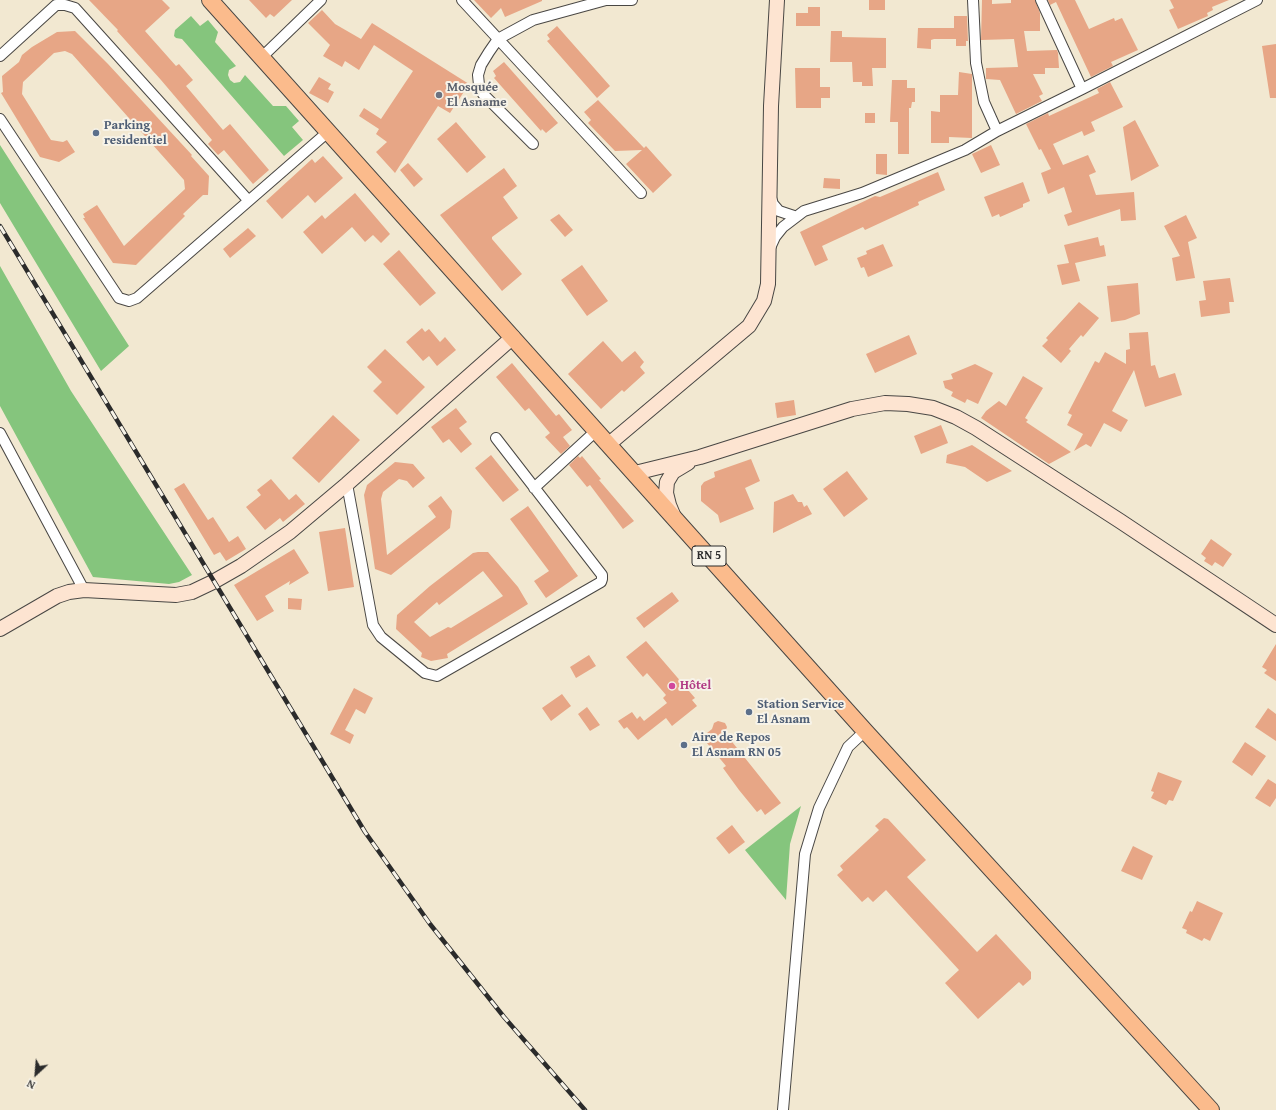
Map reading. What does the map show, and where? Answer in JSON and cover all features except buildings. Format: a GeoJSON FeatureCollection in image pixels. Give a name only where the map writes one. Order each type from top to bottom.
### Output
{"type":"FeatureCollection","features":[{"type":"Feature","properties":{"kind":"main road","name":"RN 5"},"geometry":{"type":"LineString","coordinates":[[210,0],[597,430],[865,731],[1211,1110]]}},
{"type":"Feature","properties":{"kind":"street"},"geometry":{"type":"LineString","coordinates":[[262,57],[321,0]]}},
{"type":"Feature","properties":{"kind":"street"},"geometry":{"type":"LineString","coordinates":[[462,0],[641,194]]}},
{"type":"Feature","properties":{"kind":"street"},"geometry":{"type":"LineString","coordinates":[[533,144],[483,94],[479,85],[478,75],[481,65],[498,39],[532,20],[606,0],[632,0]]}},
{"type":"Feature","properties":{"kind":"street"},"geometry":{"type":"LineString","coordinates":[[609,444],[749,326],[764,301],[768,284],[771,106],[777,0]]}},
{"type":"Feature","properties":{"kind":"street"},"geometry":{"type":"LineString","coordinates":[[973,0],[976,63],[984,102],[997,131]]}},
{"type":"Feature","properties":{"kind":"street"},"geometry":{"type":"LineString","coordinates":[[1041,0],[1082,89]]}},
{"type":"Feature","properties":{"kind":"street"},"geometry":{"type":"LineString","coordinates":[[768,253],[775,237],[782,227],[794,216],[824,203],[862,193],[906,176],[965,150],[997,131],[1256,0]]}},
{"type":"Feature","properties":{"kind":"street"},"geometry":{"type":"LineString","coordinates":[[0,56],[56,5],[65,5],[75,8],[248,200]]}},
{"type":"Feature","properties":{"kind":"street"},"geometry":{"type":"LineString","coordinates":[[0,120],[119,298],[129,301],[137,298],[329,131]]}},
{"type":"Feature","properties":{"kind":"street"},"geometry":{"type":"LineString","coordinates":[[769,194],[773,204],[779,211],[794,216]]}},
{"type":"Feature","properties":{"kind":"street"},"geometry":{"type":"LineString","coordinates":[[0,629],[57,596],[84,590],[176,595],[192,592],[242,566],[290,532],[513,337]]}},
{"type":"Feature","properties":{"kind":"street"},"geometry":{"type":"LineString","coordinates":[[635,473],[700,457],[852,409],[885,403],[908,404],[933,408],[956,417],[976,428],[1120,521],[1276,625]]}},
{"type":"Feature","properties":{"kind":"street"},"geometry":{"type":"LineString","coordinates":[[534,488],[597,430]]}},
{"type":"Feature","properties":{"kind":"street"},"geometry":{"type":"LineString","coordinates":[[0,433],[84,590]]}},
{"type":"Feature","properties":{"kind":"street"},"geometry":{"type":"LineString","coordinates":[[346,484],[373,625],[381,638],[425,673],[437,676],[594,586],[602,579],[496,438]]}},
{"type":"Feature","properties":{"kind":"street"},"geometry":{"type":"LineString","coordinates":[[674,517],[666,493],[667,482],[673,472],[700,457]]}},
{"type":"Feature","properties":{"kind":"street"},"geometry":{"type":"LineString","coordinates":[[783,1110],[805,854],[818,808],[848,747],[865,731]]}},
{"type":"Feature","properties":{"kind":"green space"},"geometry":{"type":"Polygon","coordinates":[[[191,16],[200,26],[208,20],[218,32],[215,42],[236,66],[229,70],[228,75],[230,80],[234,83],[240,82],[245,75],[273,106],[286,106],[299,121],[292,127],[303,140],[284,156],[182,39],[174,36],[175,30],[191,16]]]}},
{"type":"Feature","properties":{"kind":"green space"},"geometry":{"type":"Polygon","coordinates":[[[0,145],[129,346],[101,371],[0,203],[0,145]]]}},
{"type":"Feature","properties":{"kind":"green space"},"geometry":{"type":"Polygon","coordinates":[[[0,266],[71,391],[192,575],[179,582],[169,584],[93,577],[0,406],[0,266]]]}},
{"type":"Feature","properties":{"kind":"green space"},"geometry":{"type":"Polygon","coordinates":[[[801,806],[790,844],[786,900],[745,850],[801,806]]]}},
{"type":"Feature","properties":{"kind":"railway"},"geometry":{"type":"LineString","coordinates":[[0,226],[365,832],[430,924],[504,1017],[585,1110]]}},
{"type":"Feature","properties":{"kind":"place","name":"Mosquée El Asname"},"geometry":{"type":"Point","coordinates":[439,95]}},
{"type":"Feature","properties":{"kind":"place","name":"Parking residentiel"},"geometry":{"type":"Point","coordinates":[96,133]}},
{"type":"Feature","properties":{"kind":"place","name":"Hôtel"},"geometry":{"type":"Point","coordinates":[672,686]}},
{"type":"Feature","properties":{"kind":"place","name":"Station Service El Asnam"},"geometry":{"type":"Point","coordinates":[749,712]}},
{"type":"Feature","properties":{"kind":"place","name":"Aire de Repos El Asnam RN 05"},"geometry":{"type":"Point","coordinates":[684,745]}}]}
